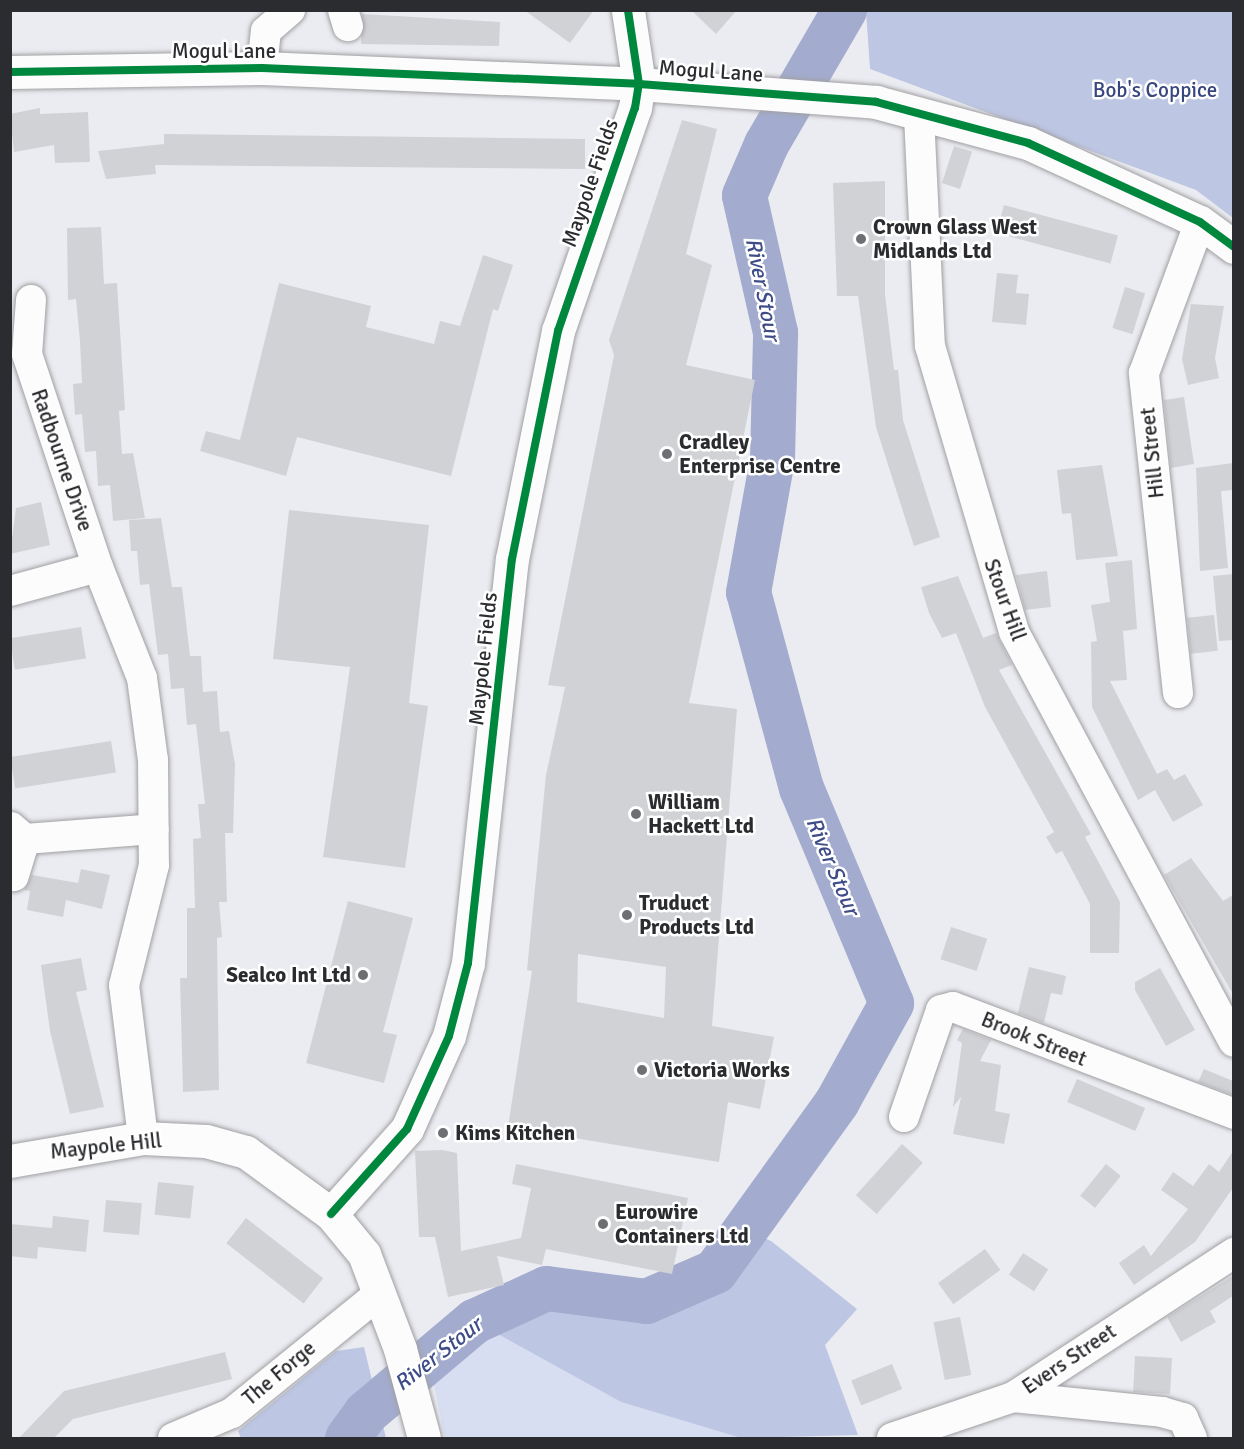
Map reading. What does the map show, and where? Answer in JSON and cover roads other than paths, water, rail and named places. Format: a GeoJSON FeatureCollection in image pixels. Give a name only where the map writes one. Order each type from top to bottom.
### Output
{"type":"FeatureCollection","features":[{"type":"Feature","properties":{"kind":"street"},"geometry":{"type":"LineString","coordinates":[[262,68],[266,31],[290,10]]}},
{"type":"Feature","properties":{"kind":"street"},"geometry":{"type":"LineString","coordinates":[[628,10],[639,84]]}},
{"type":"Feature","properties":{"kind":"street","name":"Mogul Lane"},"geometry":{"type":"LineString","coordinates":[[10,72],[262,68],[639,84],[876,102],[1028,143],[1200,222],[1233,248]]}},
{"type":"Feature","properties":{"kind":"street","name":"Maypole Fields"},"geometry":{"type":"LineString","coordinates":[[331,1214],[407,1129],[449,1036],[468,963],[512,559],[534,446],[558,331],[639,84]]}},
{"type":"Feature","properties":{"kind":"street","name":"Stour Hill"},"geometry":{"type":"LineString","coordinates":[[919,114],[930,346],[1014,632],[1233,1042]]}},
{"type":"Feature","properties":{"kind":"street","name":"Hill Street"},"geometry":{"type":"LineString","coordinates":[[1178,693],[1144,373],[1200,222]]}},
{"type":"Feature","properties":{"kind":"street","name":"Radbourne Drive"},"geometry":{"type":"LineString","coordinates":[[31,300],[19,355],[142,678],[153,760],[154,865],[124,985],[143,1138]]}},
{"type":"Feature","properties":{"kind":"street"},"geometry":{"type":"LineString","coordinates":[[10,591],[98,567]]}},
{"type":"Feature","properties":{"kind":"street"},"geometry":{"type":"LineString","coordinates":[[14,876],[18,833],[154,829]]}},
{"type":"Feature","properties":{"kind":"street","name":"Brook Street"},"geometry":{"type":"LineString","coordinates":[[904,1117],[941,1010],[953,1007],[1233,1114]]}},
{"type":"Feature","properties":{"kind":"street","name":"Maypole Hill"},"geometry":{"type":"LineString","coordinates":[[10,1161],[143,1138],[206,1141],[246,1152],[331,1214],[364,1254],[400,1349],[424,1438]]}},
{"type":"Feature","properties":{"kind":"street","name":"Evers Street"},"geometry":{"type":"LineString","coordinates":[[892,1438],[1013,1397],[1233,1253]]}},
{"type":"Feature","properties":{"kind":"street","name":"The Forge"},"geometry":{"type":"LineString","coordinates":[[173,1438],[232,1413],[379,1294]]}},
{"type":"Feature","properties":{"kind":"street"},"geometry":{"type":"LineString","coordinates":[[1013,1397],[1162,1412],[1183,1418],[1192,1438]]}},
{"type":"Feature","properties":{"kind":"waterway","name":"River Stour"},"geometry":{"type":"LineString","coordinates":[[347,1438],[365,1413],[474,1321],[546,1288],[646,1301],[715,1271],[837,1101],[891,1003],[801,788],[748,592],[772,459],[775,332],[744,195],[766,144],[844,10]]}},
{"type":"Feature","properties":{"kind":"place","name":"Crown Glass West Midlands Ltd"},"geometry":{"type":"Point","coordinates":[861,239]}},
{"type":"Feature","properties":{"kind":"place","name":"Cradley Enterprise Centre"},"geometry":{"type":"Point","coordinates":[667,454]}},
{"type":"Feature","properties":{"kind":"place","name":"William Hackett Ltd"},"geometry":{"type":"Point","coordinates":[636,814]}},
{"type":"Feature","properties":{"kind":"place","name":"Truduct Products Ltd"},"geometry":{"type":"Point","coordinates":[627,915]}},
{"type":"Feature","properties":{"kind":"place","name":"Sealco Int Ltd"},"geometry":{"type":"Point","coordinates":[363,975]}},
{"type":"Feature","properties":{"kind":"place","name":"Victoria Works"},"geometry":{"type":"Point","coordinates":[642,1070]}},
{"type":"Feature","properties":{"kind":"place","name":"Kims Kitchen"},"geometry":{"type":"Point","coordinates":[443,1133]}},
{"type":"Feature","properties":{"kind":"place","name":"Eurowire Containers Ltd"},"geometry":{"type":"Point","coordinates":[603,1224]}},
{"type":"Feature","properties":{"kind":"park label","name":"Bob's Coppice"},"geometry":{"type":"Point","coordinates":[1155,90]}}]}
